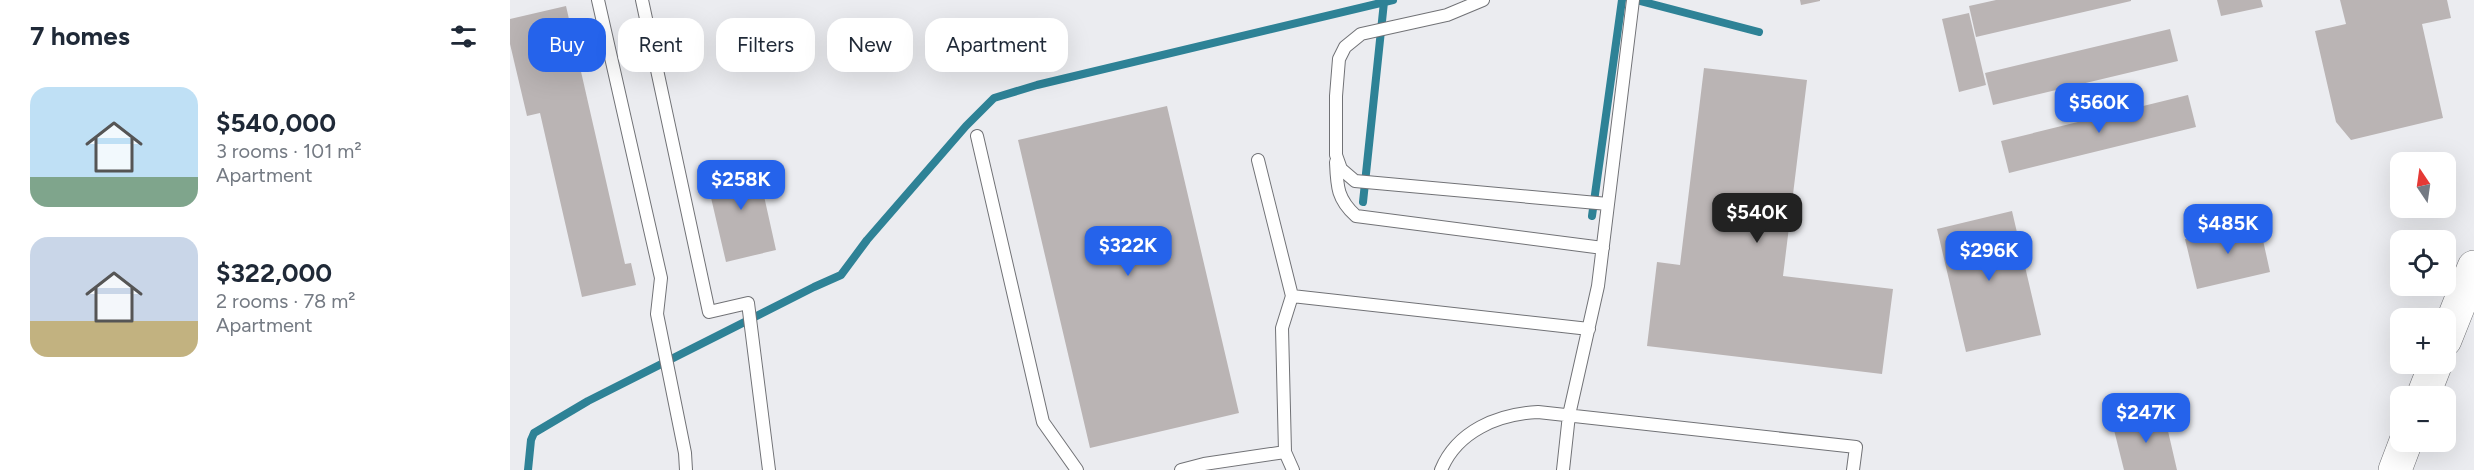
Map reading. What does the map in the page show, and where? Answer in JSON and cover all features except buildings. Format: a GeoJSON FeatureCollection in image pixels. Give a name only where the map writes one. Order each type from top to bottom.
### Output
{"type":"FeatureCollection","features":[{"type":"Feature","properties":{"kind":"main road"},"geometry":{"type":"LineString","coordinates":[[2456,312],[2474,267]]}},
{"type":"Feature","properties":{"kind":"main road"},"geometry":{"type":"LineString","coordinates":[[2395,470],[2402,452]]}},
{"type":"Feature","properties":{"kind":"main road"},"geometry":{"type":"LineString","coordinates":[[2422,470],[2423,452]]}},
{"type":"Feature","properties":{"kind":"lane"},"geometry":{"type":"LineString","coordinates":[[598,0],[661,278],[657,314],[685,453],[686,470]]}},
{"type":"Feature","properties":{"kind":"lane"},"geometry":{"type":"LineString","coordinates":[[642,0],[709,312],[748,303],[769,470]]}},
{"type":"Feature","properties":{"kind":"lane"},"geometry":{"type":"LineString","coordinates":[[1483,0],[1446,15],[1361,34],[1345,47],[1339,59],[1336,96],[1336,185],[1343,205],[1356,216],[1603,248]]}},
{"type":"Feature","properties":{"kind":"lane"},"geometry":{"type":"LineString","coordinates":[[1563,470],[1569,415],[1598,286],[1633,0]]}},
{"type":"Feature","properties":{"kind":"lane"},"geometry":{"type":"LineString","coordinates":[[977,136],[1043,422],[1077,470]]}},
{"type":"Feature","properties":{"kind":"lane"},"geometry":{"type":"LineString","coordinates":[[1336,155],[1341,169],[1355,181],[1608,204]]}},
{"type":"Feature","properties":{"kind":"lane"},"geometry":{"type":"LineString","coordinates":[[1258,160],[1292,296],[1282,328],[1285,452],[1293,470]]}},
{"type":"Feature","properties":{"kind":"lane"},"geometry":{"type":"LineString","coordinates":[[1292,296],[1589,329]]}},
{"type":"Feature","properties":{"kind":"lane"},"geometry":{"type":"LineString","coordinates":[[1441,470],[1447,455],[1460,441],[1478,428],[1500,417],[1516,413],[1538,412],[1856,447],[1853,470]]}},
{"type":"Feature","properties":{"kind":"lane"},"geometry":{"type":"LineString","coordinates":[[1181,470],[1204,464],[1285,452]]}},
{"type":"Feature","properties":{"kind":"waterway"},"geometry":{"type":"LineString","coordinates":[[528,470],[531,440],[534,433],[588,401],[841,275],[867,240],[966,126],[994,98],[1037,85],[1393,0]]}},
{"type":"Feature","properties":{"kind":"waterway"},"geometry":{"type":"LineString","coordinates":[[1592,216],[1622,0]]}},
{"type":"Feature","properties":{"kind":"waterway"},"geometry":{"type":"LineString","coordinates":[[1636,0],[1759,32]]}},
{"type":"Feature","properties":{"kind":"waterway"},"geometry":{"type":"LineString","coordinates":[[1363,202],[1384,2]]}}]}
